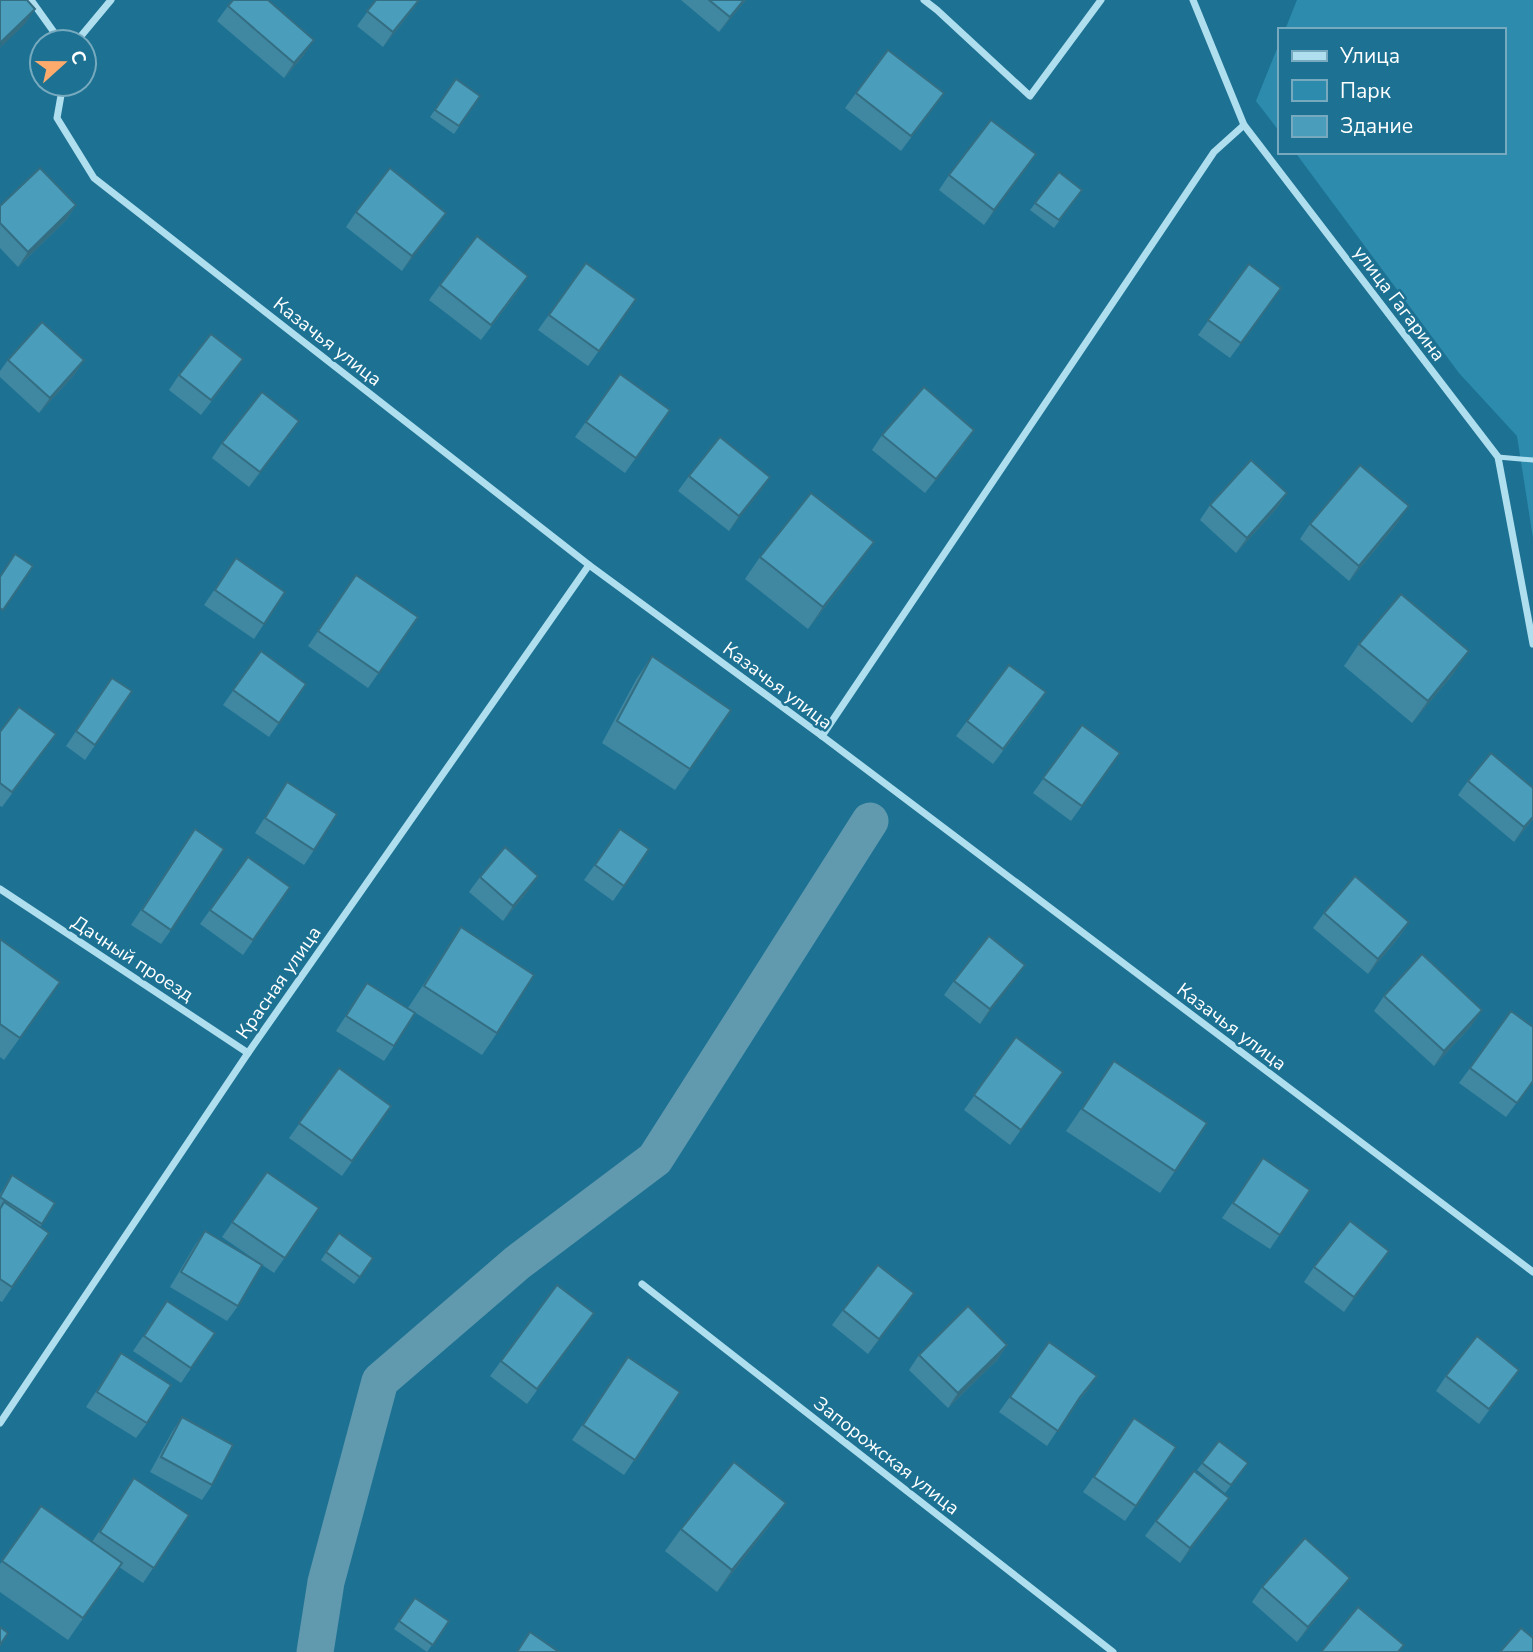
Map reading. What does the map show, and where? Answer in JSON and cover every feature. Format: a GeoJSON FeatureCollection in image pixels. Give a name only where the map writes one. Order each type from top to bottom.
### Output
{"type":"FeatureCollection","features":[{"type":"Feature","properties":{"kind":"street"},"geometry":{"type":"LineString","coordinates":[[31,0],[51,28]]}},
{"type":"Feature","properties":{"kind":"street"},"geometry":{"type":"LineString","coordinates":[[88,28],[111,0]]}},
{"type":"Feature","properties":{"kind":"street"},"geometry":{"type":"LineString","coordinates":[[924,0],[1030,96],[1101,0]]}},
{"type":"Feature","properties":{"kind":"street","name":"улица Гагарина"},"geometry":{"type":"LineString","coordinates":[[1193,0],[1244,125],[1498,457],[1533,644]]}},
{"type":"Feature","properties":{"kind":"street","name":"Казачья улица"},"geometry":{"type":"LineString","coordinates":[[61,98],[57,118],[94,178],[589,565],[821,736],[1533,1272]]}},
{"type":"Feature","properties":{"kind":"street"},"geometry":{"type":"LineString","coordinates":[[821,736],[1214,152],[1244,125]]}},
{"type":"Feature","properties":{"kind":"street","name":"Красная улица"},"geometry":{"type":"LineString","coordinates":[[0,1423],[248,1053],[589,565]]}},
{"type":"Feature","properties":{"kind":"street","name":"Дачный проезд"},"geometry":{"type":"LineString","coordinates":[[0,889],[248,1053]]}},
{"type":"Feature","properties":{"kind":"street","name":"Запорожская улица"},"geometry":{"type":"LineString","coordinates":[[642,1284],[1113,1652]]}},
{"type":"Feature","properties":{"kind":"lane"},"geometry":{"type":"LineString","coordinates":[[1498,457],[1533,460]]}},
{"type":"Feature","properties":{"kind":"green space"},"geometry":{"type":"Polygon","coordinates":[[[1297,0],[1533,0],[1533,538],[1517,436],[1459,373],[1296,154],[1505,154],[1505,28],[1286,28],[1297,0]]]}},
{"type":"Feature","properties":{"kind":"green space"},"geometry":{"type":"Polygon","coordinates":[[[1278,46],[1278,130],[1256,101],[1278,46]]]}},
{"type":"Feature","properties":{"kind":"building"},"geometry":{"type":"Polygon","coordinates":[[[0,0],[27,0],[35,9],[1,42],[0,41],[0,0]]]}},
{"type":"Feature","properties":{"kind":"building"},"geometry":{"type":"Polygon","coordinates":[[[233,0],[268,0],[314,40],[294,63],[228,6],[233,0]]]}},
{"type":"Feature","properties":{"kind":"building"},"geometry":{"type":"Polygon","coordinates":[[[376,0],[419,0],[393,32],[367,11],[376,0]]]}},
{"type":"Feature","properties":{"kind":"building"},"geometry":{"type":"Polygon","coordinates":[[[709,0],[744,0],[730,17],[709,0]]]}},
{"type":"Feature","properties":{"kind":"building"},"geometry":{"type":"Polygon","coordinates":[[[888,50],[944,93],[911,136],[856,93],[888,50]]]}},
{"type":"Feature","properties":{"kind":"building"},"geometry":{"type":"Polygon","coordinates":[[[456,79],[480,96],[459,126],[435,110],[456,79]]]}},
{"type":"Feature","properties":{"kind":"building"},"geometry":{"type":"Polygon","coordinates":[[[991,120],[1036,154],[994,210],[949,175],[991,120]]]}},
{"type":"Feature","properties":{"kind":"building"},"geometry":{"type":"Polygon","coordinates":[[[40,168],[76,205],[28,252],[0,223],[0,206],[40,168]]]}},
{"type":"Feature","properties":{"kind":"building"},"geometry":{"type":"Polygon","coordinates":[[[390,168],[446,213],[412,256],[356,212],[390,168]]]}},
{"type":"Feature","properties":{"kind":"building"},"geometry":{"type":"Polygon","coordinates":[[[1059,172],[1082,190],[1059,220],[1035,203],[1059,172]]]}},
{"type":"Feature","properties":{"kind":"building"},"geometry":{"type":"Polygon","coordinates":[[[477,236],[528,276],[491,325],[440,285],[477,236]]]}},
{"type":"Feature","properties":{"kind":"building"},"geometry":{"type":"Polygon","coordinates":[[[586,263],[636,299],[599,351],[549,315],[586,263]]]}},
{"type":"Feature","properties":{"kind":"building"},"geometry":{"type":"Polygon","coordinates":[[[1249,264],[1281,288],[1241,343],[1208,320],[1249,264]]]}},
{"type":"Feature","properties":{"kind":"building"},"geometry":{"type":"Polygon","coordinates":[[[42,322],[84,360],[50,398],[8,360],[42,322]]]}},
{"type":"Feature","properties":{"kind":"building"},"geometry":{"type":"Polygon","coordinates":[[[211,334],[243,359],[211,400],[179,375],[211,334]]]}},
{"type":"Feature","properties":{"kind":"building"},"geometry":{"type":"Polygon","coordinates":[[[620,374],[670,410],[636,458],[586,422],[620,374]]]}},
{"type":"Feature","properties":{"kind":"building"},"geometry":{"type":"Polygon","coordinates":[[[924,387],[974,430],[936,479],[882,435],[924,387]]]}},
{"type":"Feature","properties":{"kind":"building"},"geometry":{"type":"Polygon","coordinates":[[[262,392],[299,421],[260,472],[222,443],[262,392]]]}},
{"type":"Feature","properties":{"kind":"building"},"geometry":{"type":"Polygon","coordinates":[[[720,437],[770,477],[739,516],[689,476],[720,437]]]}},
{"type":"Feature","properties":{"kind":"building"},"geometry":{"type":"Polygon","coordinates":[[[1251,460],[1287,493],[1247,538],[1210,505],[1251,460]]]}},
{"type":"Feature","properties":{"kind":"building"},"geometry":{"type":"Polygon","coordinates":[[[1360,465],[1409,506],[1359,566],[1310,524],[1360,465]]]}},
{"type":"Feature","properties":{"kind":"building"},"geometry":{"type":"Polygon","coordinates":[[[811,493],[874,542],[823,607],[760,557],[811,493]]]}},
{"type":"Feature","properties":{"kind":"building"},"geometry":{"type":"Polygon","coordinates":[[[15,554],[33,566],[3,610],[0,608],[0,577],[15,554]]]}},
{"type":"Feature","properties":{"kind":"building"},"geometry":{"type":"Polygon","coordinates":[[[236,558],[285,592],[264,624],[215,590],[236,558]]]}},
{"type":"Feature","properties":{"kind":"building"},"geometry":{"type":"Polygon","coordinates":[[[356,575],[418,617],[379,673],[318,631],[356,575]]]}},
{"type":"Feature","properties":{"kind":"building"},"geometry":{"type":"Polygon","coordinates":[[[1401,594],[1469,651],[1428,701],[1359,644],[1401,594]]]}},
{"type":"Feature","properties":{"kind":"building"},"geometry":{"type":"Polygon","coordinates":[[[261,651],[306,684],[279,723],[233,690],[261,651]]]}},
{"type":"Feature","properties":{"kind":"building"},"geometry":{"type":"Polygon","coordinates":[[[652,656],[731,710],[690,769],[617,721],[652,656]]]}},
{"type":"Feature","properties":{"kind":"building"},"geometry":{"type":"Polygon","coordinates":[[[1009,665],[1046,692],[1003,749],[967,721],[1009,665]]]}},
{"type":"Feature","properties":{"kind":"building"},"geometry":{"type":"Polygon","coordinates":[[[112,678],[132,691],[95,745],[76,731],[112,678]]]}},
{"type":"Feature","properties":{"kind":"building"},"geometry":{"type":"Polygon","coordinates":[[[19,707],[56,734],[12,792],[0,783],[0,732],[19,707]]]}},
{"type":"Feature","properties":{"kind":"building"},"geometry":{"type":"Polygon","coordinates":[[[1082,725],[1120,753],[1082,806],[1043,778],[1082,725]]]}},
{"type":"Feature","properties":{"kind":"building"},"geometry":{"type":"Polygon","coordinates":[[[1491,753],[1533,788],[1533,817],[1524,827],[1468,781],[1491,753]]]}},
{"type":"Feature","properties":{"kind":"building"},"geometry":{"type":"Polygon","coordinates":[[[287,782],[337,814],[314,850],[265,818],[287,782]]]}},
{"type":"Feature","properties":{"kind":"building"},"geometry":{"type":"Polygon","coordinates":[[[195,829],[224,849],[171,930],[142,910],[195,829]]]}},
{"type":"Feature","properties":{"kind":"building"},"geometry":{"type":"Polygon","coordinates":[[[620,829],[649,849],[624,886],[595,865],[620,829]]]}},
{"type":"Feature","properties":{"kind":"building"},"geometry":{"type":"Polygon","coordinates":[[[505,847],[538,876],[513,906],[480,877],[505,847]]]}},
{"type":"Feature","properties":{"kind":"building"},"geometry":{"type":"Polygon","coordinates":[[[248,857],[290,887],[253,940],[210,910],[248,857]]]}},
{"type":"Feature","properties":{"kind":"building"},"geometry":{"type":"Polygon","coordinates":[[[1355,876],[1409,922],[1378,959],[1324,913],[1355,876]]]}},
{"type":"Feature","properties":{"kind":"building"},"geometry":{"type":"Polygon","coordinates":[[[461,927],[534,975],[497,1033],[424,986],[461,927]]]}},
{"type":"Feature","properties":{"kind":"building"},"geometry":{"type":"Polygon","coordinates":[[[989,936],[1025,965],[990,1009],[954,981],[989,936]]]}},
{"type":"Feature","properties":{"kind":"building"},"geometry":{"type":"Polygon","coordinates":[[[0,939],[60,982],[20,1038],[0,1024],[0,939]]]}},
{"type":"Feature","properties":{"kind":"building"},"geometry":{"type":"Polygon","coordinates":[[[1422,954],[1482,1010],[1444,1051],[1384,996],[1422,954]]]}},
{"type":"Feature","properties":{"kind":"building"},"geometry":{"type":"Polygon","coordinates":[[[367,983],[415,1013],[394,1046],[346,1016],[367,983]]]}},
{"type":"Feature","properties":{"kind":"building"},"geometry":{"type":"Polygon","coordinates":[[[1511,1011],[1533,1027],[1533,1081],[1517,1103],[1470,1068],[1511,1011]]]}},
{"type":"Feature","properties":{"kind":"building"},"geometry":{"type":"Polygon","coordinates":[[[1016,1037],[1063,1072],[1021,1130],[974,1095],[1016,1037]]]}},
{"type":"Feature","properties":{"kind":"building"},"geometry":{"type":"Polygon","coordinates":[[[1114,1061],[1207,1123],[1175,1171],[1082,1109],[1114,1061]]]}},
{"type":"Feature","properties":{"kind":"building"},"geometry":{"type":"Polygon","coordinates":[[[339,1068],[391,1106],[352,1161],[299,1123],[339,1068]]]}},
{"type":"Feature","properties":{"kind":"building"},"geometry":{"type":"Polygon","coordinates":[[[1263,1158],[1310,1190],[1280,1235],[1233,1203],[1263,1158]]]}},
{"type":"Feature","properties":{"kind":"building"},"geometry":{"type":"Polygon","coordinates":[[[267,1172],[319,1208],[285,1258],[232,1222],[267,1172]]]}},
{"type":"Feature","properties":{"kind":"building"},"geometry":{"type":"Polygon","coordinates":[[[12,1175],[55,1203],[42,1224],[0,1197],[12,1175]]]}},
{"type":"Feature","properties":{"kind":"building"},"geometry":{"type":"Polygon","coordinates":[[[4,1202],[49,1233],[12,1287],[0,1279],[0,1209],[4,1202]]]}},
{"type":"Feature","properties":{"kind":"building"},"geometry":{"type":"Polygon","coordinates":[[[1350,1221],[1389,1251],[1354,1297],[1314,1267],[1350,1221]]]}},
{"type":"Feature","properties":{"kind":"building"},"geometry":{"type":"Polygon","coordinates":[[[205,1231],[262,1265],[238,1306],[181,1272],[205,1231]]]}},
{"type":"Feature","properties":{"kind":"building"},"geometry":{"type":"Polygon","coordinates":[[[339,1233],[373,1258],[360,1277],[326,1252],[339,1233]]]}},
{"type":"Feature","properties":{"kind":"building"},"geometry":{"type":"Polygon","coordinates":[[[878,1265],[914,1293],[879,1339],[843,1310],[878,1265]]]}},
{"type":"Feature","properties":{"kind":"building"},"geometry":{"type":"Polygon","coordinates":[[[557,1285],[594,1313],[537,1389],[501,1361],[557,1285]]]}},
{"type":"Feature","properties":{"kind":"building"},"geometry":{"type":"Polygon","coordinates":[[[167,1301],[215,1333],[191,1368],[144,1336],[167,1301]]]}},
{"type":"Feature","properties":{"kind":"building"},"geometry":{"type":"Polygon","coordinates":[[[968,1306],[1007,1345],[958,1393],[919,1355],[968,1306]]]}},
{"type":"Feature","properties":{"kind":"building"},"geometry":{"type":"Polygon","coordinates":[[[1477,1336],[1519,1370],[1489,1409],[1446,1376],[1477,1336]]]}},
{"type":"Feature","properties":{"kind":"building"},"geometry":{"type":"Polygon","coordinates":[[[1049,1342],[1097,1376],[1058,1431],[1010,1397],[1049,1342]]]}},
{"type":"Feature","properties":{"kind":"building"},"geometry":{"type":"Polygon","coordinates":[[[121,1353],[171,1385],[147,1423],[97,1392],[121,1353]]]}},
{"type":"Feature","properties":{"kind":"building"},"geometry":{"type":"Polygon","coordinates":[[[628,1357],[680,1392],[635,1460],[583,1425],[628,1357]]]}},
{"type":"Feature","properties":{"kind":"building"},"geometry":{"type":"Polygon","coordinates":[[[182,1417],[233,1445],[212,1485],[161,1457],[182,1417]]]}},
{"type":"Feature","properties":{"kind":"building"},"geometry":{"type":"Polygon","coordinates":[[[1134,1418],[1176,1447],[1136,1506],[1094,1477],[1134,1418]]]}},
{"type":"Feature","properties":{"kind":"building"},"geometry":{"type":"Polygon","coordinates":[[[1219,1441],[1248,1463],[1231,1485],[1202,1463],[1219,1441]]]}},
{"type":"Feature","properties":{"kind":"building"},"geometry":{"type":"Polygon","coordinates":[[[734,1462],[786,1503],[732,1570],[681,1529],[734,1462]]]}},
{"type":"Feature","properties":{"kind":"building"},"geometry":{"type":"Polygon","coordinates":[[[1194,1471],[1229,1498],[1190,1548],[1156,1521],[1194,1471]]]}},
{"type":"Feature","properties":{"kind":"building"},"geometry":{"type":"Polygon","coordinates":[[[134,1478],[189,1515],[154,1568],[100,1532],[134,1478]]]}},
{"type":"Feature","properties":{"kind":"building"},"geometry":{"type":"Polygon","coordinates":[[[41,1506],[122,1563],[83,1618],[2,1561],[41,1506]]]}},
{"type":"Feature","properties":{"kind":"building"},"geometry":{"type":"Polygon","coordinates":[[[1305,1538],[1350,1578],[1308,1627],[1262,1587],[1305,1538]]]}},
{"type":"Feature","properties":{"kind":"building"},"geometry":{"type":"Polygon","coordinates":[[[415,1598],[449,1621],[433,1645],[399,1621],[415,1598]]]}},
{"type":"Feature","properties":{"kind":"building"},"geometry":{"type":"Polygon","coordinates":[[[1358,1607],[1404,1645],[1398,1652],[1321,1652],[1358,1607]]]}},
{"type":"Feature","properties":{"kind":"building"},"geometry":{"type":"Polygon","coordinates":[[[0,1627],[8,1633],[0,1645],[0,1627]]]}},
{"type":"Feature","properties":{"kind":"building"},"geometry":{"type":"Polygon","coordinates":[[[1521,1628],[1533,1638],[1533,1652],[1500,1652],[1521,1628]]]}},
{"type":"Feature","properties":{"kind":"building"},"geometry":{"type":"Polygon","coordinates":[[[530,1632],[559,1652],[517,1652],[530,1632]]]}},
{"type":"Feature","properties":{"kind":"waterway"},"geometry":{"type":"LineString","coordinates":[[315,1652],[326,1582],[380,1381],[517,1263],[655,1159],[870,821]]}}]}
